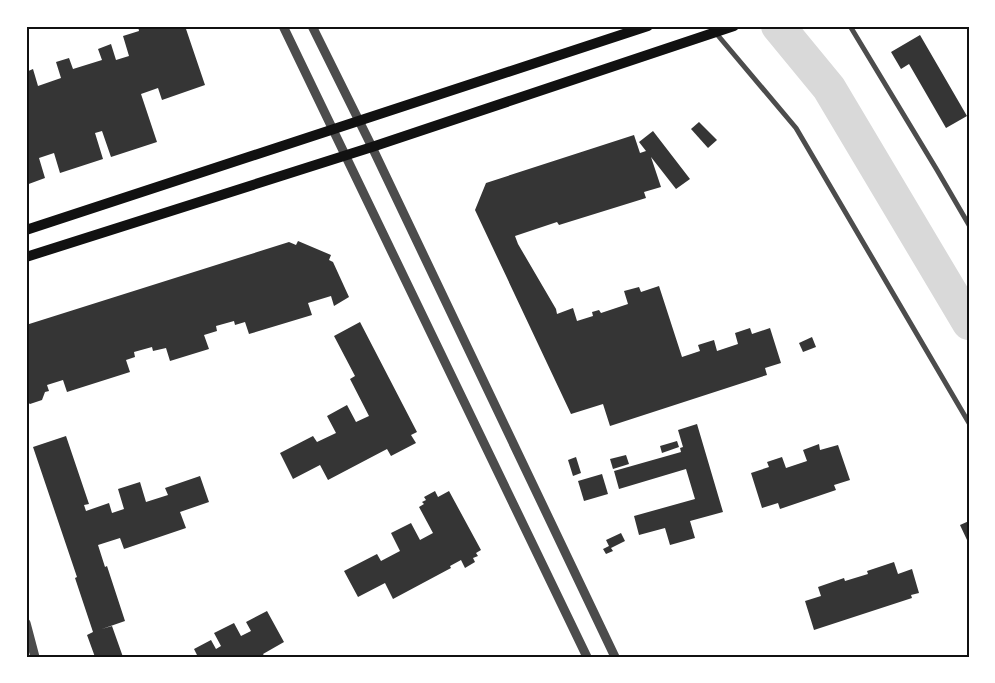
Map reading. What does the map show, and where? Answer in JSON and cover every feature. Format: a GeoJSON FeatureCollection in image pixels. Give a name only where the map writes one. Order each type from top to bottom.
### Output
{"type":"FeatureCollection","features":[{"type":"Feature","properties":{"kind":"main road"},"geometry":{"type":"LineString","coordinates":[[26,230],[648,26]]}},
{"type":"Feature","properties":{"kind":"main road"},"geometry":{"type":"LineString","coordinates":[[26,257],[346,156],[712,29],[734,26]]}},
{"type":"Feature","properties":{"kind":"street"},"geometry":{"type":"LineString","coordinates":[[283,26],[587,657]]}},
{"type":"Feature","properties":{"kind":"street"},"geometry":{"type":"LineString","coordinates":[[312,26],[372,147],[615,657]]}},
{"type":"Feature","properties":{"kind":"street"},"geometry":{"type":"LineString","coordinates":[[850,26],[938,170],[969,225]]}},
{"type":"Feature","properties":{"kind":"street"},"geometry":{"type":"LineString","coordinates":[[712,29],[796,128],[969,422]]}},
{"type":"Feature","properties":{"kind":"street"},"geometry":{"type":"LineString","coordinates":[[26,623],[35,657]]}},
{"type":"Feature","properties":{"kind":"building"},"geometry":{"type":"Polygon","coordinates":[[[138,26],[185,26],[205,85],[162,100],[158,88],[141,94],[157,142],[111,157],[102,131],[95,133],[103,159],[60,173],[54,153],[39,158],[45,178],[26,185],[26,72],[33,69],[38,86],[61,78],[56,62],[69,58],[73,69],[102,60],[98,49],[111,44],[116,60],[129,56],[123,36],[139,31],[138,26]]]}},
{"type":"Feature","properties":{"kind":"building"},"geometry":{"type":"Polygon","coordinates":[[[920,35],[967,116],[946,128],[909,64],[901,69],[891,52],[920,35]]]}},
{"type":"Feature","properties":{"kind":"building"},"geometry":{"type":"Polygon","coordinates":[[[699,122],[717,140],[708,148],[691,129],[699,122]]]}},
{"type":"Feature","properties":{"kind":"building"},"geometry":{"type":"Polygon","coordinates":[[[653,131],[690,179],[676,189],[651,157],[661,187],[644,192],[646,198],[559,225],[557,222],[515,236],[518,244],[556,309],[557,314],[573,308],[577,321],[593,316],[592,312],[599,310],[601,313],[628,304],[624,291],[639,287],[641,292],[659,286],[682,357],[700,351],[698,345],[714,340],[717,351],[738,344],[735,333],[750,328],[752,334],[770,328],[781,363],[765,368],[767,375],[610,426],[603,404],[571,414],[475,210],[486,183],[634,135],[640,153],[646,151],[639,142],[653,131]]]}},
{"type":"Feature","properties":{"kind":"building"},"geometry":{"type":"Polygon","coordinates":[[[298,241],[331,255],[329,260],[333,262],[349,297],[334,306],[331,296],[308,303],[312,315],[249,334],[245,322],[235,325],[234,321],[216,326],[217,331],[204,335],[209,349],[170,361],[166,348],[153,351],[152,347],[134,352],[135,357],[126,360],[130,372],[67,392],[63,380],[47,385],[49,391],[45,392],[42,400],[30,404],[26,401],[26,325],[289,242],[296,245],[298,241]]]}},
{"type":"Feature","properties":{"kind":"building"},"geometry":{"type":"Polygon","coordinates":[[[360,322],[417,432],[411,435],[416,443],[391,456],[387,449],[328,480],[320,465],[293,479],[280,453],[313,436],[317,442],[336,433],[327,416],[347,405],[356,422],[369,416],[350,379],[355,376],[334,336],[360,322]]]}},
{"type":"Feature","properties":{"kind":"building"},"geometry":{"type":"Polygon","coordinates":[[[812,337],[816,347],[803,352],[799,343],[812,337]]]}},
{"type":"Feature","properties":{"kind":"building"},"geometry":{"type":"Polygon","coordinates":[[[697,424],[723,512],[690,521],[695,538],[670,545],[665,528],[639,535],[634,516],[695,499],[686,469],[619,489],[614,471],[681,452],[680,448],[683,447],[678,430],[697,424]]]}},
{"type":"Feature","properties":{"kind":"building"},"geometry":{"type":"Polygon","coordinates":[[[66,436],[89,504],[84,505],[86,511],[109,503],[112,513],[124,509],[118,489],[140,482],[146,502],[168,495],[165,488],[200,476],[209,502],[180,512],[186,528],[124,549],[120,538],[98,545],[125,621],[102,629],[112,626],[123,657],[95,657],[87,635],[93,632],[75,578],[77,577],[33,447],[66,436]]]}},
{"type":"Feature","properties":{"kind":"building"},"geometry":{"type":"Polygon","coordinates":[[[677,441],[679,447],[662,453],[660,446],[677,441]]]}},
{"type":"Feature","properties":{"kind":"building"},"geometry":{"type":"Polygon","coordinates":[[[819,444],[820,450],[838,445],[850,480],[834,485],[836,490],[780,509],[778,503],[762,508],[751,473],[769,467],[767,462],[782,457],[786,468],[807,461],[803,450],[819,444]]]}},
{"type":"Feature","properties":{"kind":"building"},"geometry":{"type":"Polygon","coordinates":[[[626,455],[629,464],[613,469],[610,459],[626,455]]]}},
{"type":"Feature","properties":{"kind":"building"},"geometry":{"type":"Polygon","coordinates":[[[576,457],[581,473],[573,476],[568,460],[576,457]]]}},
{"type":"Feature","properties":{"kind":"building"},"geometry":{"type":"Polygon","coordinates":[[[602,474],[608,494],[584,501],[578,481],[602,474]]]}},
{"type":"Feature","properties":{"kind":"building"},"geometry":{"type":"Polygon","coordinates":[[[435,491],[438,497],[449,491],[481,550],[476,553],[478,556],[473,558],[475,562],[465,568],[461,560],[450,566],[451,568],[393,599],[385,583],[358,597],[344,571],[377,554],[381,561],[400,551],[391,533],[411,523],[420,540],[433,533],[419,507],[426,500],[424,497],[435,491]]]}},
{"type":"Feature","properties":{"kind":"building"},"geometry":{"type":"Polygon","coordinates":[[[969,521],[969,539],[967,540],[960,525],[969,521]]]}},
{"type":"Feature","properties":{"kind":"building"},"geometry":{"type":"Polygon","coordinates":[[[621,533],[625,541],[611,548],[613,551],[606,554],[603,549],[609,546],[606,540],[621,533]]]}},
{"type":"Feature","properties":{"kind":"building"},"geometry":{"type":"Polygon","coordinates":[[[894,562],[898,574],[912,569],[919,593],[911,595],[912,598],[814,630],[805,601],[821,596],[818,587],[844,578],[845,581],[868,574],[867,571],[894,562]]]}},
{"type":"Feature","properties":{"kind":"building"},"geometry":{"type":"Polygon","coordinates":[[[267,611],[284,642],[263,654],[265,657],[198,657],[194,649],[211,640],[216,649],[221,646],[214,633],[234,623],[241,636],[251,631],[246,622],[267,611]]]}},
{"type":"Feature","properties":{"kind":"waterway"},"geometry":{"type":"LineString","coordinates":[[778,26],[829,88],[969,323]]}}]}
